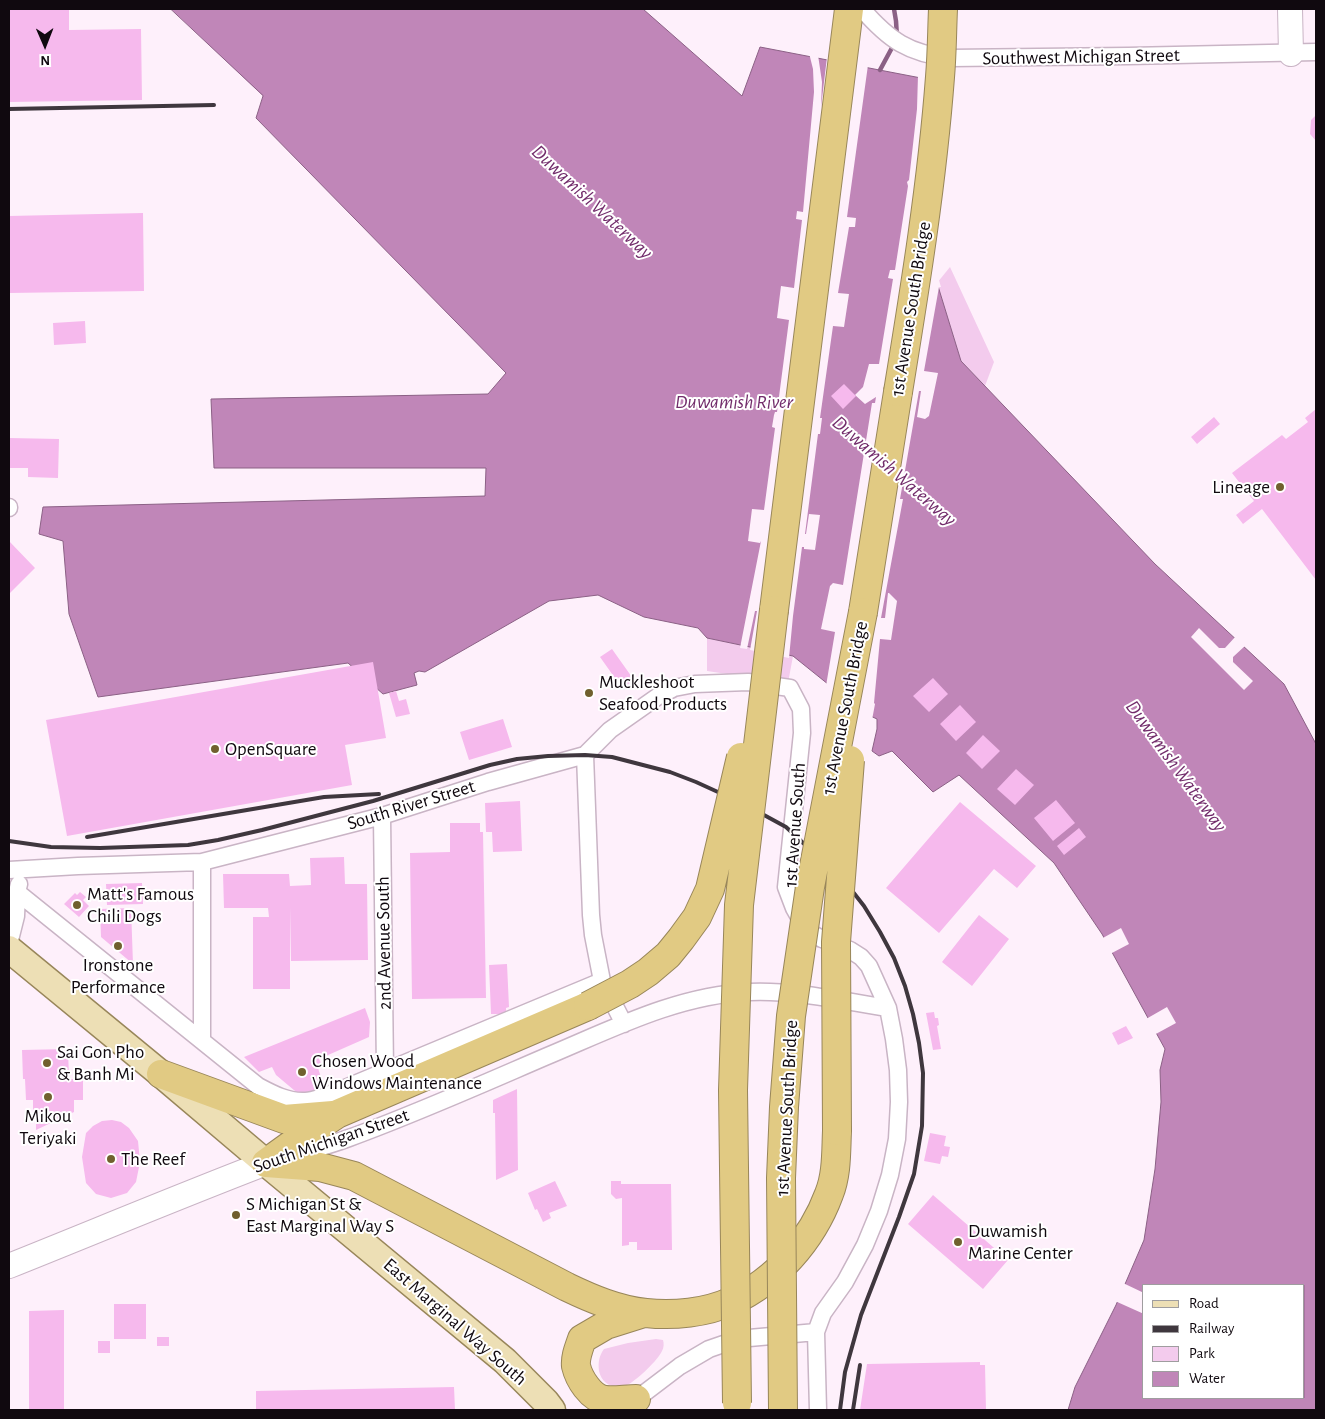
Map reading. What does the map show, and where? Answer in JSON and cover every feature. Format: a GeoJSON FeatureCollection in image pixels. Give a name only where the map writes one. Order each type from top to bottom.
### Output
{"type":"FeatureCollection","features":[{"type":"Feature","properties":{"kind":"highway"},"geometry":{"type":"LineString","coordinates":[[737,1407],[733,1090],[739,905],[849,9]]}},
{"type":"Feature","properties":{"kind":"highway","name":"1st Avenue South Bridge"},"geometry":{"type":"LineString","coordinates":[[783,1410],[781,1178],[790,1025],[810,887],[863,612],[920,254],[941,75],[943,9]]}},
{"type":"Feature","properties":{"kind":"highway"},"geometry":{"type":"LineString","coordinates":[[266,1163],[337,1114],[588,1006],[630,984],[648,972],[668,954],[696,917],[710,888],[774,610]]}},
{"type":"Feature","properties":{"kind":"highway"},"geometry":{"type":"LineString","coordinates":[[266,1163],[320,1167],[354,1176],[567,1287],[618,1308],[645,1313],[677,1314],[704,1310],[730,1302],[756,1288],[777,1270],[802,1244],[815,1224],[830,1193],[836,1168],[836,942],[863,612]]}},
{"type":"Feature","properties":{"kind":"highway"},"geometry":{"type":"LineString","coordinates":[[161,1074],[284,1119],[337,1114]]}},
{"type":"Feature","properties":{"kind":"highway"},"geometry":{"type":"LineString","coordinates":[[629,1404],[604,1400],[592,1394],[582,1380],[576,1366],[577,1354],[582,1339],[606,1325],[645,1313]]}},
{"type":"Feature","properties":{"kind":"main road"},"geometry":{"type":"LineString","coordinates":[[1290,9],[1291,54]]}},
{"type":"Feature","properties":{"kind":"main road","name":"East Marginal Way South"},"geometry":{"type":"LineString","coordinates":[[9,949],[505,1361],[552,1410]]}},
{"type":"Feature","properties":{"kind":"main road","name":"South Michigan Street"},"geometry":{"type":"LineString","coordinates":[[9,1266],[184,1194],[266,1163]]}},
{"type":"Feature","properties":{"kind":"street","name":"Southwest Michigan Street"},"geometry":{"type":"LineString","coordinates":[[862,9],[885,33],[901,44],[916,52],[950,58],[1291,54],[1316,52]]}},
{"type":"Feature","properties":{"kind":"street","name":"South River Street"},"geometry":{"type":"LineString","coordinates":[[15,870],[202,862],[382,816],[488,782],[585,755],[610,730],[657,697],[674,688],[695,684],[748,682],[790,688]]}},
{"type":"Feature","properties":{"kind":"street","name":"1st Avenue South"},"geometry":{"type":"LineString","coordinates":[[790,688],[801,709],[802,733],[786,887],[794,908],[807,931],[850,950],[861,957],[869,966],[888,1008],[898,1070],[897,1139],[880,1211],[865,1246],[845,1282],[823,1313],[816,1332],[818,1410]]}},
{"type":"Feature","properties":{"kind":"street"},"geometry":{"type":"LineString","coordinates":[[585,755],[591,915],[602,981],[624,1024]]}},
{"type":"Feature","properties":{"kind":"street","name":"2nd Avenue South"},"geometry":{"type":"LineString","coordinates":[[382,816],[385,1070]]}},
{"type":"Feature","properties":{"kind":"street"},"geometry":{"type":"LineString","coordinates":[[202,862],[202,1041]]}},
{"type":"Feature","properties":{"kind":"street"},"geometry":{"type":"LineString","coordinates":[[9,944],[16,916],[17,892],[15,870]]}},
{"type":"Feature","properties":{"kind":"street"},"geometry":{"type":"LineString","coordinates":[[17,892],[258,1086],[275,1096],[289,1099],[306,1101],[326,1096],[602,981]]}},
{"type":"Feature","properties":{"kind":"street","name":"South Michigan Street"},"geometry":{"type":"LineString","coordinates":[[266,1163],[348,1139],[624,1024],[673,1006],[707,997],[748,992],[780,992],[888,1008]]}},
{"type":"Feature","properties":{"kind":"street"},"geometry":{"type":"LineString","coordinates":[[629,1404],[680,1366],[709,1349],[738,1339],[816,1332]]}},
{"type":"Feature","properties":{"kind":"green space"},"geometry":{"type":"Polygon","coordinates":[[[950,267],[994,362],[985,386],[961,361],[937,283],[950,267]]]}},
{"type":"Feature","properties":{"kind":"green space"},"geometry":{"type":"Polygon","coordinates":[[[707,638],[793,656],[788,683],[707,671],[707,638]]]}},
{"type":"Feature","properties":{"kind":"green space"},"geometry":{"type":"Polygon","coordinates":[[[656,1339],[663,1340],[662,1351],[637,1378],[629,1384],[619,1387],[610,1385],[603,1380],[599,1371],[599,1365],[604,1349],[656,1339]]]}},
{"type":"Feature","properties":{"kind":"water","name":"Duwamish River"},"geometry":{"type":"Polygon","coordinates":[[[171,9],[643,9],[742,96],[760,47],[947,83],[930,260],[961,361],[1155,564],[1284,684],[1316,744],[1316,1410],[1068,1410],[1075,1387],[1116,1305],[1144,1240],[1155,1169],[1161,1102],[1160,1070],[1165,1049],[1102,934],[1054,863],[959,775],[933,792],[892,751],[879,756],[872,751],[877,729],[877,719],[864,713],[793,656],[707,638],[698,628],[644,617],[598,595],[549,601],[425,672],[419,671],[414,673],[417,685],[383,694],[348,663],[98,697],[69,614],[63,541],[39,534],[43,507],[485,496],[486,468],[214,468],[211,399],[488,394],[506,373],[256,118],[263,96],[171,9]]]}},
{"type":"Feature","properties":{"kind":"pier"},"geometry":{"type":"Polygon","coordinates":[[[809,53],[818,55],[822,82],[821,107],[827,57],[868,65],[847,217],[856,218],[855,227],[849,227],[838,293],[849,294],[844,327],[833,326],[820,418],[822,418],[820,434],[818,434],[805,534],[809,514],[820,515],[815,550],[802,547],[789,658],[750,650],[757,611],[755,611],[747,649],[740,648],[761,541],[760,543],[748,541],[752,509],[764,510],[775,428],[772,427],[775,412],[777,412],[789,320],[777,318],[781,286],[794,288],[802,220],[796,219],[797,211],[803,212],[814,92],[813,69],[809,53]]]}},
{"type":"Feature","properties":{"kind":"pier"},"geometry":{"type":"Polygon","coordinates":[[[918,75],[950,83],[933,260],[941,287],[939,287],[924,371],[938,373],[929,416],[925,419],[917,417],[921,391],[919,391],[900,499],[903,499],[881,618],[885,618],[888,593],[897,601],[891,640],[880,639],[872,720],[862,715],[826,686],[835,632],[821,629],[830,586],[833,583],[843,585],[872,403],[875,403],[876,397],[865,404],[855,395],[863,387],[869,364],[879,364],[893,279],[888,278],[890,270],[895,270],[908,186],[907,182],[909,180],[917,109],[918,75]]]}},
{"type":"Feature","properties":{"kind":"pier"},"geometry":{"type":"Polygon","coordinates":[[[1199,628],[1219,648],[1225,648],[1236,636],[1246,645],[1233,657],[1233,662],[1253,681],[1244,690],[1191,637],[1199,628]]]}},
{"type":"Feature","properties":{"kind":"pier"},"geometry":{"type":"Polygon","coordinates":[[[1121,928],[1129,944],[1110,954],[1101,939],[1121,928]]]}},
{"type":"Feature","properties":{"kind":"pier"},"geometry":{"type":"Polygon","coordinates":[[[1167,1007],[1176,1023],[1154,1035],[1146,1019],[1167,1007]]]}},
{"type":"Feature","properties":{"kind":"pier"},"geometry":{"type":"Polygon","coordinates":[[[1123,1283],[1142,1292],[1142,1313],[1115,1301],[1123,1283]]]}},
{"type":"Feature","properties":{"kind":"building"},"geometry":{"type":"Polygon","coordinates":[[[9,9],[69,9],[69,30],[141,29],[142,100],[9,102],[9,9]]]}},
{"type":"Feature","properties":{"kind":"building"},"geometry":{"type":"Polygon","coordinates":[[[1316,115],[1316,141],[1310,134],[1311,120],[1316,115]]]}},
{"type":"Feature","properties":{"kind":"building"},"geometry":{"type":"Polygon","coordinates":[[[143,213],[144,291],[9,293],[9,216],[143,213]]]}},
{"type":"Feature","properties":{"kind":"building"},"geometry":{"type":"Polygon","coordinates":[[[85,321],[86,343],[54,345],[53,323],[85,321]]]}},
{"type":"Feature","properties":{"kind":"building"},"geometry":{"type":"Polygon","coordinates":[[[844,384],[856,396],[843,409],[831,396],[844,384]]]}},
{"type":"Feature","properties":{"kind":"building","name":"Lineage"},"geometry":{"type":"Polygon","coordinates":[[[1316,409],[1316,580],[1262,509],[1243,524],[1236,515],[1254,501],[1232,473],[1282,435],[1286,439],[1308,422],[1305,418],[1316,409]]]}},
{"type":"Feature","properties":{"kind":"building"},"geometry":{"type":"Polygon","coordinates":[[[1214,417],[1220,424],[1197,444],[1191,437],[1214,417]]]}},
{"type":"Feature","properties":{"kind":"building"},"geometry":{"type":"Polygon","coordinates":[[[9,438],[59,439],[58,478],[28,477],[28,468],[9,468],[9,438]]]}},
{"type":"Feature","properties":{"kind":"building"},"geometry":{"type":"Polygon","coordinates":[[[9,541],[35,568],[9,594],[9,541]]]}},
{"type":"Feature","properties":{"kind":"building"},"geometry":{"type":"Polygon","coordinates":[[[612,649],[634,680],[622,688],[600,657],[612,649]]]}},
{"type":"Feature","properties":{"kind":"building"},"geometry":{"type":"Polygon","coordinates":[[[373,662],[386,738],[345,745],[352,785],[67,836],[46,720],[373,662]]]}},
{"type":"Feature","properties":{"kind":"building"},"geometry":{"type":"Polygon","coordinates":[[[933,678],[948,694],[929,712],[913,696],[933,678]]]}},
{"type":"Feature","properties":{"kind":"building"},"geometry":{"type":"Polygon","coordinates":[[[396,691],[399,701],[406,699],[410,714],[396,717],[389,693],[396,691]]]}},
{"type":"Feature","properties":{"kind":"building"},"geometry":{"type":"Polygon","coordinates":[[[960,705],[976,722],[956,741],[940,724],[960,705]]]}},
{"type":"Feature","properties":{"kind":"building"},"geometry":{"type":"Polygon","coordinates":[[[503,719],[512,747],[469,760],[460,732],[503,719]]]}},
{"type":"Feature","properties":{"kind":"building"},"geometry":{"type":"Polygon","coordinates":[[[983,735],[1000,751],[982,769],[966,753],[983,735]]]}},
{"type":"Feature","properties":{"kind":"building"},"geometry":{"type":"Polygon","coordinates":[[[1016,769],[1034,785],[1015,805],[997,789],[1016,769]]]}},
{"type":"Feature","properties":{"kind":"building"},"geometry":{"type":"Polygon","coordinates":[[[1056,800],[1075,823],[1053,841],[1034,818],[1056,800]]]}},
{"type":"Feature","properties":{"kind":"building"},"geometry":{"type":"Polygon","coordinates":[[[520,801],[522,851],[493,852],[492,832],[486,832],[485,803],[520,801]]]}},
{"type":"Feature","properties":{"kind":"building"},"geometry":{"type":"Polygon","coordinates":[[[960,802],[1036,866],[1017,888],[994,869],[939,933],[886,888],[960,802]]]}},
{"type":"Feature","properties":{"kind":"building"},"geometry":{"type":"Polygon","coordinates":[[[450,823],[480,823],[480,832],[483,832],[486,998],[412,999],[410,853],[450,852],[450,823]]]}},
{"type":"Feature","properties":{"kind":"building"},"geometry":{"type":"Polygon","coordinates":[[[1079,828],[1086,837],[1064,855],[1057,846],[1079,828]]]}},
{"type":"Feature","properties":{"kind":"building"},"geometry":{"type":"Polygon","coordinates":[[[344,857],[345,884],[367,884],[368,960],[291,961],[290,907],[290,989],[253,989],[253,917],[269,917],[268,908],[224,908],[223,874],[289,874],[290,886],[311,885],[310,858],[344,857]]]}},
{"type":"Feature","properties":{"kind":"building"},"geometry":{"type":"Polygon","coordinates":[[[142,883],[143,904],[107,905],[106,884],[142,883]]]}},
{"type":"Feature","properties":{"kind":"building","name":"Matt's Famous Chili Dogs"},"geometry":{"type":"Polygon","coordinates":[[[80,892],[86,897],[83,900],[89,906],[79,917],[64,904],[75,893],[77,895],[80,892]]]}},
{"type":"Feature","properties":{"kind":"building"},"geometry":{"type":"Polygon","coordinates":[[[131,908],[133,964],[101,937],[100,909],[131,908]]]}},
{"type":"Feature","properties":{"kind":"building"},"geometry":{"type":"Polygon","coordinates":[[[979,915],[1009,939],[972,986],[942,962],[979,915]]]}},
{"type":"Feature","properties":{"kind":"building"},"geometry":{"type":"Polygon","coordinates":[[[507,964],[509,1007],[506,1008],[506,1014],[491,1014],[489,965],[507,964]]]}},
{"type":"Feature","properties":{"kind":"building"},"geometry":{"type":"Polygon","coordinates":[[[365,1008],[370,1022],[369,1037],[319,1059],[323,1067],[318,1068],[325,1090],[301,1096],[276,1075],[272,1067],[259,1072],[244,1057],[365,1008]]]}},
{"type":"Feature","properties":{"kind":"building"},"geometry":{"type":"Polygon","coordinates":[[[934,1012],[935,1018],[938,1018],[939,1025],[937,1026],[941,1049],[933,1050],[926,1013],[934,1012]]]}},
{"type":"Feature","properties":{"kind":"building"},"geometry":{"type":"Polygon","coordinates":[[[1126,1026],[1133,1038],[1118,1045],[1112,1033],[1126,1026]]]}},
{"type":"Feature","properties":{"kind":"building"},"geometry":{"type":"Polygon","coordinates":[[[68,1049],[69,1079],[83,1079],[83,1100],[74,1100],[74,1112],[36,1130],[36,1119],[33,1119],[33,1100],[26,1100],[22,1050],[68,1049]]]}},
{"type":"Feature","properties":{"kind":"building"},"geometry":{"type":"Polygon","coordinates":[[[517,1089],[518,1170],[496,1180],[495,1113],[493,1113],[493,1100],[517,1089]]]}},
{"type":"Feature","properties":{"kind":"building","name":"The Reef"},"geometry":{"type":"Polygon","coordinates":[[[112,1120],[121,1122],[129,1128],[138,1141],[140,1162],[136,1182],[127,1193],[111,1198],[96,1194],[86,1183],[82,1157],[86,1133],[102,1121],[112,1120]]]}},
{"type":"Feature","properties":{"kind":"building"},"geometry":{"type":"Polygon","coordinates":[[[930,1133],[946,1136],[944,1146],[950,1147],[948,1157],[942,1156],[940,1164],[924,1161],[930,1133]]]}},
{"type":"Feature","properties":{"kind":"building"},"geometry":{"type":"Polygon","coordinates":[[[555,1181],[567,1206],[549,1213],[551,1218],[543,1222],[537,1209],[535,1210],[528,1193],[555,1181]]]}},
{"type":"Feature","properties":{"kind":"building"},"geometry":{"type":"Polygon","coordinates":[[[611,1181],[621,1181],[621,1184],[671,1184],[672,1250],[637,1250],[637,1242],[629,1242],[629,1245],[622,1246],[622,1198],[616,1199],[611,1194],[611,1181]]]}},
{"type":"Feature","properties":{"kind":"building","name":"Duwamish Marine Center"},"geometry":{"type":"Polygon","coordinates":[[[933,1195],[1008,1260],[983,1289],[908,1224],[933,1195]]]}},
{"type":"Feature","properties":{"kind":"building"},"geometry":{"type":"Polygon","coordinates":[[[114,1304],[146,1304],[146,1339],[114,1339],[114,1304]]]}},
{"type":"Feature","properties":{"kind":"building"},"geometry":{"type":"Polygon","coordinates":[[[64,1310],[64,1410],[29,1410],[29,1311],[64,1310]]]}},
{"type":"Feature","properties":{"kind":"building"},"geometry":{"type":"Polygon","coordinates":[[[157,1337],[169,1337],[169,1346],[157,1346],[157,1337]]]}},
{"type":"Feature","properties":{"kind":"building"},"geometry":{"type":"Polygon","coordinates":[[[98,1341],[110,1341],[110,1353],[98,1353],[98,1341]]]}},
{"type":"Feature","properties":{"kind":"building"},"geometry":{"type":"Polygon","coordinates":[[[980,1362],[980,1365],[985,1365],[986,1410],[860,1410],[867,1364],[980,1362]]]}},
{"type":"Feature","properties":{"kind":"building"},"geometry":{"type":"Polygon","coordinates":[[[454,1387],[455,1410],[256,1410],[256,1391],[454,1387]]]}},
{"type":"Feature","properties":{"kind":"waterway"},"geometry":{"type":"LineString","coordinates":[[894,9],[897,37]]}},
{"type":"Feature","properties":{"kind":"waterway"},"geometry":{"type":"LineString","coordinates":[[880,70],[894,44]]}},
{"type":"Feature","properties":{"kind":"railway"},"geometry":{"type":"LineString","coordinates":[[9,109],[214,105]]}},
{"type":"Feature","properties":{"kind":"railway"},"geometry":{"type":"LineString","coordinates":[[9,841],[51,847],[100,848],[188,845],[262,830],[373,801],[490,765],[517,759],[585,755],[612,757],[670,772],[742,803],[786,827],[846,883],[864,906],[880,932],[894,958],[905,986],[913,1014],[923,1073],[922,1126],[914,1174],[861,1315],[845,1372],[840,1410]]}},
{"type":"Feature","properties":{"kind":"railway"},"geometry":{"type":"LineString","coordinates":[[87,837],[324,797],[379,794]]}},
{"type":"Feature","properties":{"kind":"railway"},"geometry":{"type":"LineString","coordinates":[[853,1410],[860,1365]]}},
{"type":"Feature","properties":{"kind":"place","name":"Lineage"},"geometry":{"type":"Point","coordinates":[1280,487]}},
{"type":"Feature","properties":{"kind":"place","name":"Muckleshoot Seafood Products"},"geometry":{"type":"Point","coordinates":[589,693]}},
{"type":"Feature","properties":{"kind":"place","name":"OpenSquare"},"geometry":{"type":"Point","coordinates":[215,749]}},
{"type":"Feature","properties":{"kind":"place","name":"Matt's Famous Chili Dogs"},"geometry":{"type":"Point","coordinates":[77,905]}},
{"type":"Feature","properties":{"kind":"place","name":"Ironstone Performance"},"geometry":{"type":"Point","coordinates":[118,946]}},
{"type":"Feature","properties":{"kind":"place","name":"Sai Gon Pho & Banh Mi"},"geometry":{"type":"Point","coordinates":[47,1063]}},
{"type":"Feature","properties":{"kind":"place","name":"Chosen Wood Windows Maintenance"},"geometry":{"type":"Point","coordinates":[302,1072]}},
{"type":"Feature","properties":{"kind":"place","name":"Mikou Teriyaki"},"geometry":{"type":"Point","coordinates":[48,1097]}},
{"type":"Feature","properties":{"kind":"place","name":"The Reef"},"geometry":{"type":"Point","coordinates":[111,1159]}},
{"type":"Feature","properties":{"kind":"place","name":"S Michigan St & East Marginal Way S"},"geometry":{"type":"Point","coordinates":[236,1215]}},
{"type":"Feature","properties":{"kind":"place","name":"Duwamish Marine Center"},"geometry":{"type":"Point","coordinates":[958,1242]}},
{"type":"Feature","properties":{"kind":"water label","name":"Duwamish Waterway"},"geometry":{"type":"Point","coordinates":[592,202]}},
{"type":"Feature","properties":{"kind":"water label","name":"Duwamish Waterway"},"geometry":{"type":"Point","coordinates":[894,471]}},
{"type":"Feature","properties":{"kind":"water label","name":"Duwamish Waterway"},"geometry":{"type":"Point","coordinates":[1176,766]}}]}
